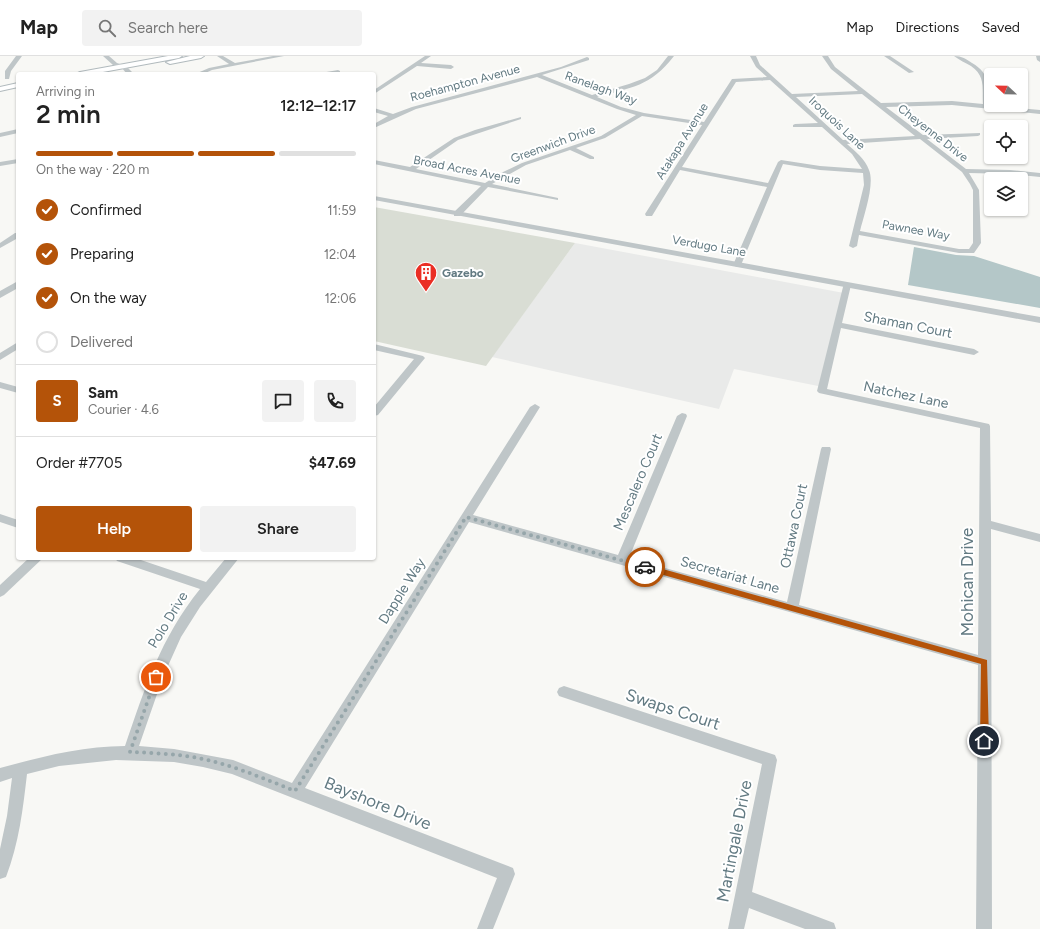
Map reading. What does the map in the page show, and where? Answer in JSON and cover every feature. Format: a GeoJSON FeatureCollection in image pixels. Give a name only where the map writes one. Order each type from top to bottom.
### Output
{"type":"FeatureCollection","features":[{"type":"Feature","properties":{"kind":"main road"},"geometry":{"type":"LineString","coordinates":[[104,72],[127,70],[179,56]]}},
{"type":"Feature","properties":{"kind":"main road"},"geometry":{"type":"LineString","coordinates":[[114,72],[201,56]]}},
{"type":"Feature","properties":{"kind":"main road"},"geometry":{"type":"LineString","coordinates":[[0,89],[16,85]]}},
{"type":"Feature","properties":{"kind":"main road"},"geometry":{"type":"LineString","coordinates":[[0,93],[16,90]]}},
{"type":"Feature","properties":{"kind":"street"},"geometry":{"type":"LineString","coordinates":[[7,78],[8,71],[18,56]]}},
{"type":"Feature","properties":{"kind":"street"},"geometry":{"type":"LineString","coordinates":[[106,56],[115,64],[127,70]]}},
{"type":"Feature","properties":{"kind":"street"},"geometry":{"type":"LineString","coordinates":[[116,56],[127,70]]}},
{"type":"Feature","properties":{"kind":"street"},"geometry":{"type":"LineString","coordinates":[[220,56],[234,65]]}},
{"type":"Feature","properties":{"kind":"street"},"geometry":{"type":"LineString","coordinates":[[202,72],[281,56]]}},
{"type":"Feature","properties":{"kind":"street"},"geometry":{"type":"LineString","coordinates":[[376,91],[428,56]]}},
{"type":"Feature","properties":{"kind":"street"},"geometry":{"type":"LineString","coordinates":[[591,97],[631,85],[648,78],[658,71],[671,56]]}},
{"type":"Feature","properties":{"kind":"street","name":"Iroquois Lane"},"geometry":{"type":"LineString","coordinates":[[753,56],[758,66],[860,159],[867,171],[867,185],[854,246]]}},
{"type":"Feature","properties":{"kind":"street","name":"Cheyenne Drive"},"geometry":{"type":"LineString","coordinates":[[825,56],[832,68],[964,171],[973,184],[976,197],[977,243],[971,251]]}},
{"type":"Feature","properties":{"kind":"street"},"geometry":{"type":"LineString","coordinates":[[887,56],[911,72]]}},
{"type":"Feature","properties":{"kind":"street"},"geometry":{"type":"LineString","coordinates":[[957,56],[972,65],[984,76]]}},
{"type":"Feature","properties":{"kind":"street"},"geometry":{"type":"LineString","coordinates":[[1039,56],[1040,60]]}},
{"type":"Feature","properties":{"kind":"street","name":"Roehampton Avenue"},"geometry":{"type":"LineString","coordinates":[[376,125],[393,116],[414,108],[566,68],[587,59]]}},
{"type":"Feature","properties":{"kind":"street"},"geometry":{"type":"LineString","coordinates":[[416,64],[451,67]]}},
{"type":"Feature","properties":{"kind":"street","name":"Ranelagh Way"},"geometry":{"type":"LineString","coordinates":[[537,75],[619,108],[641,114],[706,124]]}},
{"type":"Feature","properties":{"kind":"street","name":"Atakapa Avenue"},"geometry":{"type":"LineString","coordinates":[[649,214],[734,80],[772,78]]}},
{"type":"Feature","properties":{"kind":"street"},"geometry":{"type":"LineString","coordinates":[[791,96],[863,92]]}},
{"type":"Feature","properties":{"kind":"street"},"geometry":{"type":"LineString","coordinates":[[880,105],[939,102],[984,105]]}},
{"type":"Feature","properties":{"kind":"street"},"geometry":{"type":"LineString","coordinates":[[1028,110],[1040,112]]}},
{"type":"Feature","properties":{"kind":"street"},"geometry":{"type":"LineString","coordinates":[[376,111],[393,116]]}},
{"type":"Feature","properties":{"kind":"street","name":"Greenwich Drive"},"geometry":{"type":"LineString","coordinates":[[457,214],[486,185],[515,168],[603,138],[641,114]]}},
{"type":"Feature","properties":{"kind":"street"},"geometry":{"type":"LineString","coordinates":[[410,170],[456,139],[519,118]]}},
{"type":"Feature","properties":{"kind":"street"},"geometry":{"type":"LineString","coordinates":[[795,126],[823,125]]}},
{"type":"Feature","properties":{"kind":"street"},"geometry":{"type":"LineString","coordinates":[[0,135],[16,131]]}},
{"type":"Feature","properties":{"kind":"street"},"geometry":{"type":"LineString","coordinates":[[842,142],[978,134]]}},
{"type":"Feature","properties":{"kind":"street"},"geometry":{"type":"LineString","coordinates":[[572,149],[592,158]]}},
{"type":"Feature","properties":{"kind":"street"},"geometry":{"type":"LineString","coordinates":[[0,164],[16,161]]}},
{"type":"Feature","properties":{"kind":"street","name":"Broad Acres Avenue"},"geometry":{"type":"LineString","coordinates":[[376,162],[556,199]]}},
{"type":"Feature","properties":{"kind":"street"},"geometry":{"type":"LineString","coordinates":[[737,265],[781,162],[820,168],[867,171]]}},
{"type":"Feature","properties":{"kind":"street"},"geometry":{"type":"LineString","coordinates":[[678,168],[771,186]]}},
{"type":"Feature","properties":{"kind":"street"},"geometry":{"type":"LineString","coordinates":[[964,171],[1040,175]]}},
{"type":"Feature","properties":{"kind":"street","name":"Verdugo Lane"},"geometry":{"type":"LineString","coordinates":[[376,198],[1040,320]]}},
{"type":"Feature","properties":{"kind":"street","name":"Pawnee Way"},"geometry":{"type":"LineString","coordinates":[[856,232],[959,251],[971,251]]}},
{"type":"Feature","properties":{"kind":"street"},"geometry":{"type":"LineString","coordinates":[[0,246],[16,236]]}},
{"type":"Feature","properties":{"kind":"street"},"geometry":{"type":"LineString","coordinates":[[0,296],[16,285]]}},
{"type":"Feature","properties":{"kind":"street"},"geometry":{"type":"LineString","coordinates":[[837,325],[847,285]]}},
{"type":"Feature","properties":{"kind":"street","name":"Shaman Court"},"geometry":{"type":"LineString","coordinates":[[837,325],[974,352]]}},
{"type":"Feature","properties":{"kind":"street","name":"Natchez Lane"},"geometry":{"type":"LineString","coordinates":[[837,325],[822,391],[984,426]]}},
{"type":"Feature","properties":{"kind":"street"},"geometry":{"type":"LineString","coordinates":[[0,357],[16,346]]}},
{"type":"Feature","properties":{"kind":"street"},"geometry":{"type":"LineString","coordinates":[[376,347],[420,358],[376,411]]}},
{"type":"Feature","properties":{"kind":"street"},"geometry":{"type":"LineString","coordinates":[[0,384],[16,389]]}},
{"type":"Feature","properties":{"kind":"street","name":"Dapple Way"},"geometry":{"type":"LineString","coordinates":[[295,791],[534,407]]}},
{"type":"Feature","properties":{"kind":"street","name":"Mescalero Court"},"geometry":{"type":"LineString","coordinates":[[622,560],[682,416]]}},
{"type":"Feature","properties":{"kind":"street","name":"Mohican Drive"},"geometry":{"type":"LineString","coordinates":[[984,426],[984,929]]}},
{"type":"Feature","properties":{"kind":"street","name":"Ottawa Court"},"geometry":{"type":"LineString","coordinates":[[792,608],[826,449]]}},
{"type":"Feature","properties":{"kind":"street","name":"Secretariat Lane"},"geometry":{"type":"LineString","coordinates":[[466,517],[985,662]]}},
{"type":"Feature","properties":{"kind":"street"},"geometry":{"type":"LineString","coordinates":[[0,518],[16,523]]}},
{"type":"Feature","properties":{"kind":"street"},"geometry":{"type":"LineString","coordinates":[[985,524],[1040,538]]}},
{"type":"Feature","properties":{"kind":"street"},"geometry":{"type":"LineString","coordinates":[[0,592],[35,560]]}},
{"type":"Feature","properties":{"kind":"street"},"geometry":{"type":"LineString","coordinates":[[127,560],[208,587]]}},
{"type":"Feature","properties":{"kind":"street","name":"Polo Drive"},"geometry":{"type":"LineString","coordinates":[[130,752],[163,659],[179,628],[193,606],[231,560]]}},
{"type":"Feature","properties":{"kind":"street","name":"Swaps Court"},"geometry":{"type":"LineString","coordinates":[[564,692],[770,760]]}},
{"type":"Feature","properties":{"kind":"street","name":"Bayshore Drive"},"geometry":{"type":"LineString","coordinates":[[0,775],[64,759],[130,752],[170,754],[202,759],[233,767],[507,874],[485,929]]}},
{"type":"Feature","properties":{"kind":"street","name":"Martingale Drive"},"geometry":{"type":"LineString","coordinates":[[736,929],[770,760]]}},
{"type":"Feature","properties":{"kind":"street"},"geometry":{"type":"LineString","coordinates":[[0,871],[8,849],[15,816],[20,769]]}},
{"type":"Feature","properties":{"kind":"street"},"geometry":{"type":"LineString","coordinates":[[742,897],[828,929]]}},
{"type":"Feature","properties":{"kind":"shaded area"},"geometry":{"type":"Polygon","coordinates":[[[376,207],[575,243],[486,366],[376,341],[376,207]]]}},
{"type":"Feature","properties":{"kind":"shaded area"},"geometry":{"type":"Polygon","coordinates":[[[575,243],[844,293],[823,387],[734,369],[719,409],[492,357],[575,243]]]}},
{"type":"Feature","properties":{"kind":"shaded area"},"geometry":{"type":"Polygon","coordinates":[[[914,247],[956,255],[974,256],[1040,277],[1040,308],[908,285],[914,247]]]}},
{"type":"Feature","properties":{"kind":"way so far"},"geometry":{"type":"LineString","coordinates":[[156,677],[130,752],[170,754],[202,759],[233,767],[295,791],[466,517],[645,567]]}},
{"type":"Feature","properties":{"kind":"place","name":"Gazebo"},"geometry":{"type":"Point","coordinates":[426,292]}},
{"type":"Feature","properties":{"kind":"route"},"geometry":{"type":"LineString","coordinates":[[645,567],[985,662],[984,741]]}}]}
